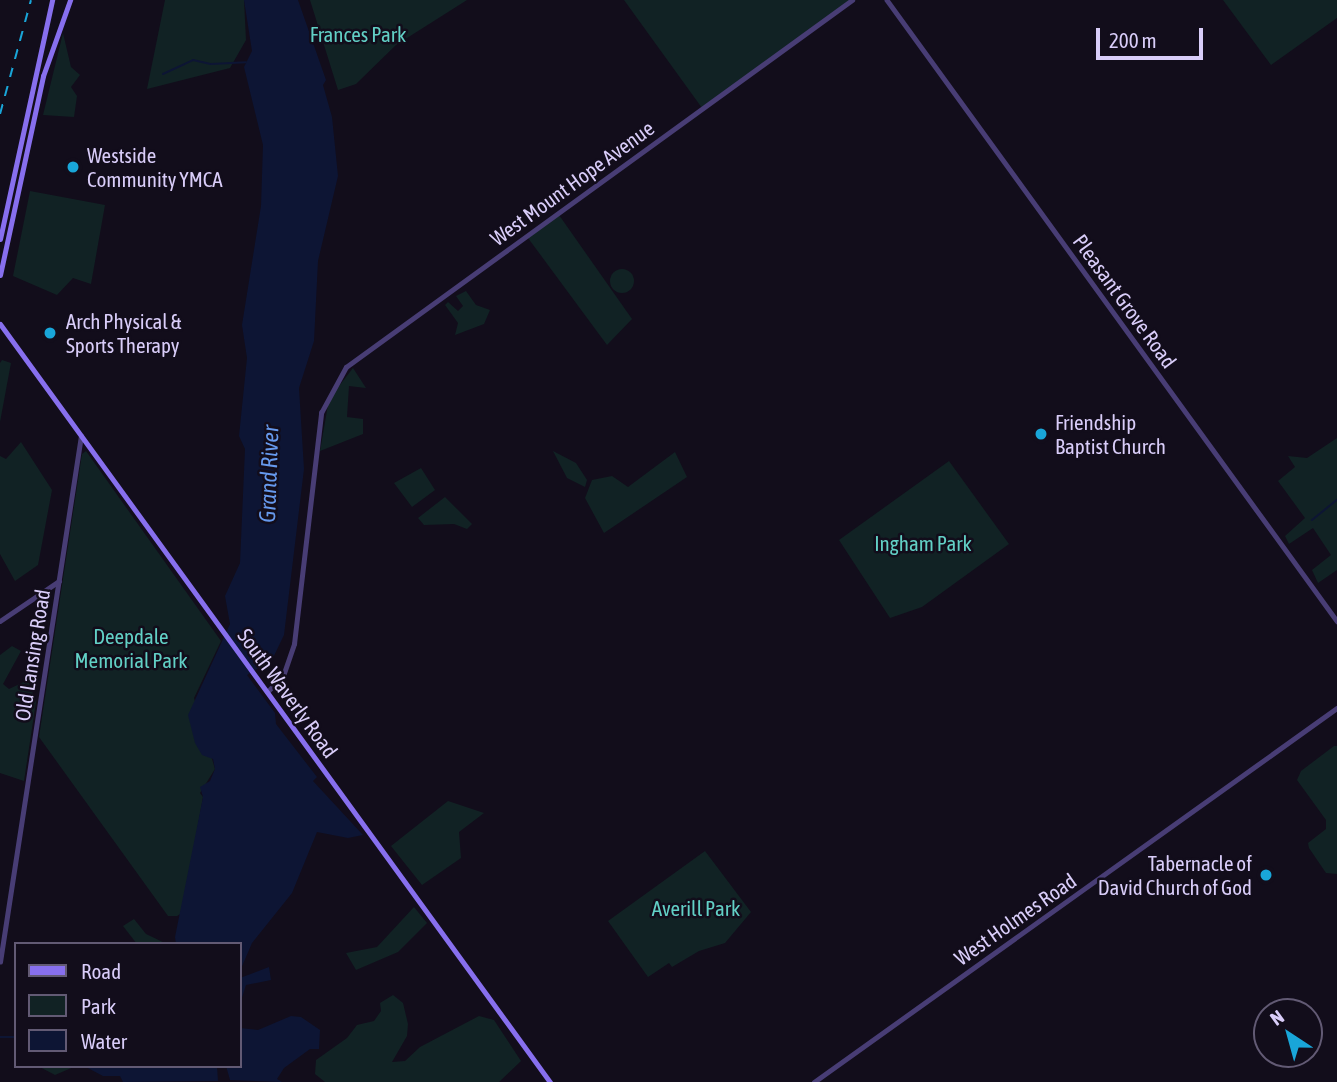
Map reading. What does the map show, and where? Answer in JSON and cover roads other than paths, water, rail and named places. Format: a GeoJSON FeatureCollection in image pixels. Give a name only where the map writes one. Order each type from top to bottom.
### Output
{"type":"FeatureCollection","features":[{"type":"Feature","properties":{"kind":"main road"},"geometry":{"type":"LineString","coordinates":[[0,239],[52,0]]}},
{"type":"Feature","properties":{"kind":"main road"},"geometry":{"type":"LineString","coordinates":[[0,275],[43,76],[70,0]]}},
{"type":"Feature","properties":{"kind":"main road","name":"South Waverly Road"},"geometry":{"type":"LineString","coordinates":[[0,324],[550,1082]]}},
{"type":"Feature","properties":{"kind":"street","name":"West Mount Hope Avenue"},"geometry":{"type":"LineString","coordinates":[[267,692],[283,676],[294,644],[324,403],[338,376],[361,354],[852,0]]}},
{"type":"Feature","properties":{"kind":"street","name":"Pleasant Grove Road"},"geometry":{"type":"LineString","coordinates":[[887,0],[1337,621]]}},
{"type":"Feature","properties":{"kind":"street","name":"Old Lansing Road"},"geometry":{"type":"LineString","coordinates":[[0,962],[81,435]]}},
{"type":"Feature","properties":{"kind":"street"},"geometry":{"type":"LineString","coordinates":[[0,621],[59,581]]}},
{"type":"Feature","properties":{"kind":"street","name":"West Holmes Road"},"geometry":{"type":"LineString","coordinates":[[814,1082],[1337,708]]}},
{"type":"Feature","properties":{"kind":"water","name":"Grand River"},"geometry":{"type":"Polygon","coordinates":[[[244,0],[298,0],[326,80],[323,85],[332,117],[338,176],[318,261],[314,341],[299,388],[304,469],[284,635],[272,660],[247,675],[275,713],[276,724],[317,777],[313,781],[363,835],[348,838],[317,832],[292,893],[252,943],[242,966],[242,942],[176,942],[175,937],[203,797],[200,787],[210,781],[215,769],[213,759],[202,755],[195,743],[188,715],[230,624],[225,596],[240,563],[245,449],[239,436],[247,358],[242,325],[261,206],[263,145],[244,67],[252,51],[244,0]]]}},
{"type":"Feature","properties":{"kind":"water"},"geometry":{"type":"Polygon","coordinates":[[[269,967],[271,980],[246,985],[242,998],[242,977],[269,967]]]}},
{"type":"Feature","properties":{"kind":"water"},"geometry":{"type":"Polygon","coordinates":[[[291,1016],[301,1017],[320,1030],[319,1049],[310,1049],[284,1068],[277,1079],[282,1082],[230,1080],[227,1068],[242,1068],[242,1028],[258,1030],[291,1016]]]}},
{"type":"Feature","properties":{"kind":"water"},"geometry":{"type":"Polygon","coordinates":[[[88,1068],[217,1068],[218,1081],[123,1082],[120,1076],[103,1076],[88,1068]]]}},
{"type":"Feature","properties":{"kind":"waterway"},"geometry":{"type":"LineString","coordinates":[[163,74],[193,60],[211,64],[246,62]]}},
{"type":"Feature","properties":{"kind":"waterway"},"geometry":{"type":"LineString","coordinates":[[1312,520],[1337,500]]}},
{"type":"Feature","properties":{"kind":"waterway"},"geometry":{"type":"LineString","coordinates":[[0,1037],[14,1037]]}},
{"type":"Feature","properties":{"kind":"railway"},"geometry":{"type":"LineString","coordinates":[[0,114],[31,0]]}},
{"type":"Feature","properties":{"kind":"place","name":"Westside Community YMCA"},"geometry":{"type":"Point","coordinates":[73,167]}},
{"type":"Feature","properties":{"kind":"place","name":"Arch Physical & Sports Therapy"},"geometry":{"type":"Point","coordinates":[50,333]}},
{"type":"Feature","properties":{"kind":"place","name":"Friendship Baptist Church"},"geometry":{"type":"Point","coordinates":[1041,434]}},
{"type":"Feature","properties":{"kind":"place","name":"Tabernacle of David Church of God"},"geometry":{"type":"Point","coordinates":[1266,875]}},
{"type":"Feature","properties":{"kind":"park label","name":"Frances Park"},"geometry":{"type":"Point","coordinates":[358,34]}},
{"type":"Feature","properties":{"kind":"park label","name":"Ingham Park"},"geometry":{"type":"Point","coordinates":[923,543]}},
{"type":"Feature","properties":{"kind":"park label","name":"Deepdale Memorial Park"},"geometry":{"type":"Point","coordinates":[131,648]}},
{"type":"Feature","properties":{"kind":"park label","name":"Averill Park"},"geometry":{"type":"Point","coordinates":[696,908]}}]}
